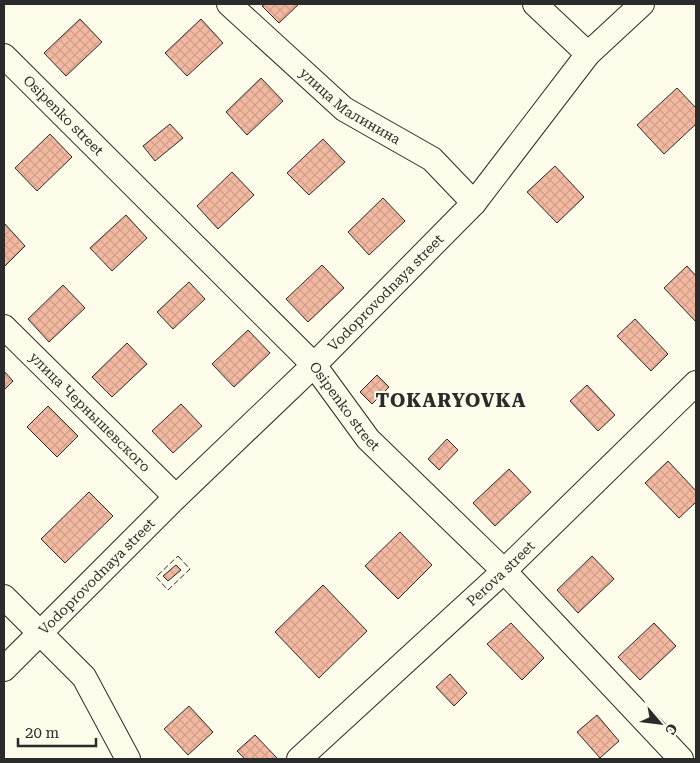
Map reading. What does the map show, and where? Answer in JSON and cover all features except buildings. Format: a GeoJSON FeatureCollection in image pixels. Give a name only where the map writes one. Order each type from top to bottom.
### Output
{"type":"FeatureCollection","features":[{"type":"Feature","properties":{"kind":"street","name":"улица Малинина"},"geometry":{"type":"LineString","coordinates":[[229,4],[344,109],[432,159],[474,203]]}},
{"type":"Feature","properties":{"kind":"street"},"geometry":{"type":"LineString","coordinates":[[535,4],[588,54]]}},
{"type":"Feature","properties":{"kind":"street","name":"Vodoprovodnaya street"},"geometry":{"type":"LineString","coordinates":[[4,669],[176,497],[314,365],[474,203],[588,54],[642,4]]}},
{"type":"Feature","properties":{"kind":"street","name":"Osipenko street"},"geometry":{"type":"LineString","coordinates":[[4,56],[314,365],[368,439],[504,571],[681,759]]}},
{"type":"Feature","properties":{"kind":"street","name":"улица Чернышевского"},"geometry":{"type":"LineString","coordinates":[[4,327],[176,497]]}},
{"type":"Feature","properties":{"kind":"street","name":"Perova street"},"geometry":{"type":"LineString","coordinates":[[299,759],[504,571],[696,383]]}},
{"type":"Feature","properties":{"kind":"street"},"geometry":{"type":"LineString","coordinates":[[4,597],[84,677],[128,759]]}},
{"type":"Feature","properties":{"kind":"fence"},"geometry":{"type":"LineString","coordinates":[[178,556],[190,569],[168,590],[156,577],[178,556]]}},
{"type":"Feature","properties":{"kind":"district","name":"TOKARYOVKA"},"geometry":{"type":"Point","coordinates":[451,400]}}]}
